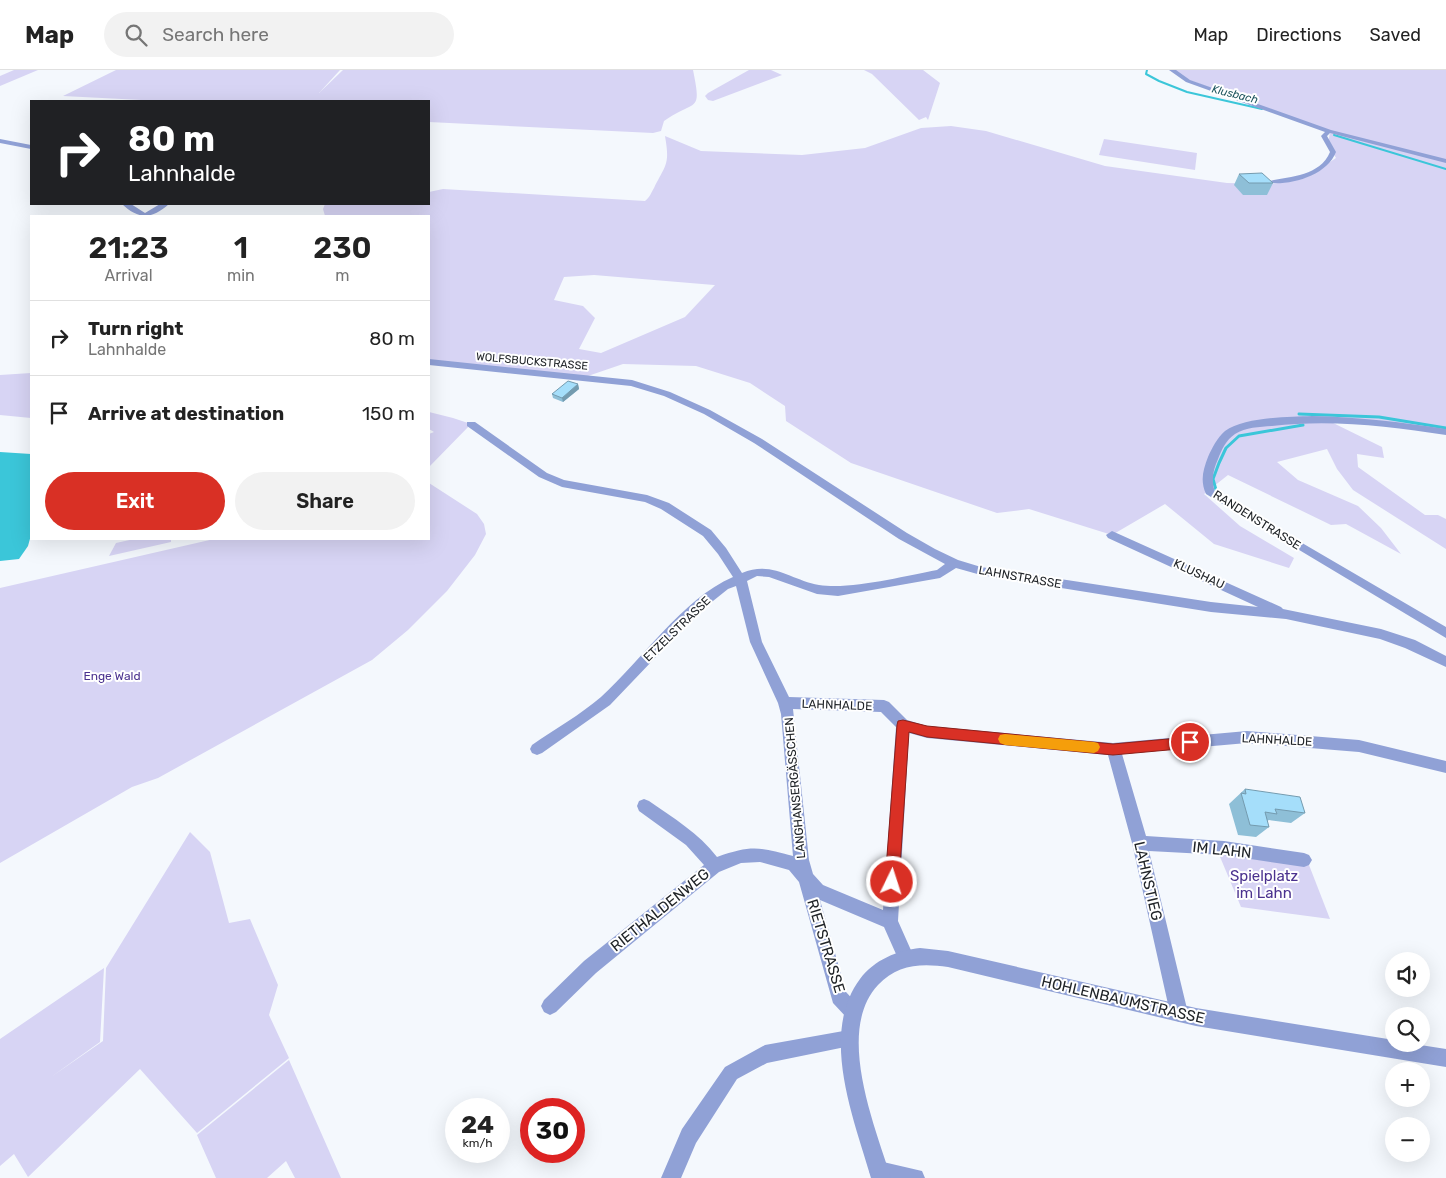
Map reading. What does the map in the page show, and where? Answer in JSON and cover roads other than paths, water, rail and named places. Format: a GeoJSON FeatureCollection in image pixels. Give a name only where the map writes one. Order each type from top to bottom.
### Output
{"type":"FeatureCollection","features":[{"type":"Feature","properties":{"kind":"street"},"geometry":{"type":"LineString","coordinates":[[1172,70],[1188,81],[1329,131],[1446,161]]}},
{"type":"Feature","properties":{"kind":"street"},"geometry":{"type":"LineString","coordinates":[[1272,182],[1313,173],[1330,160],[1333,152],[1324,136],[1329,131]]}},
{"type":"Feature","properties":{"kind":"street"},"geometry":{"type":"LineString","coordinates":[[0,141],[30,147]]}},
{"type":"Feature","properties":{"kind":"street"},"geometry":{"type":"LineString","coordinates":[[128,205],[143,215]]}},
{"type":"Feature","properties":{"kind":"street"},"geometry":{"type":"LineString","coordinates":[[147,215],[163,205]]}},
{"type":"Feature","properties":{"kind":"street","name":"WOLFSBUCKSTRASSE"},"geometry":{"type":"LineString","coordinates":[[430,362],[632,383]]}},
{"type":"Feature","properties":{"kind":"street","name":"LAHNSTRASSE"},"geometry":{"type":"LineString","coordinates":[[632,383],[667,394],[758,441],[903,536],[954,563],[981,571],[1211,607],[1286,614],[1381,634],[1410,644],[1446,662]]}},
{"type":"Feature","properties":{"kind":"street","name":"RANDENSTRASSE"},"geometry":{"type":"LineString","coordinates":[[1446,432],[1384,423],[1323,418],[1248,426],[1234,430],[1223,438],[1206,477],[1208,488],[1212,494],[1446,633]]}},
{"type":"Feature","properties":{"kind":"street","name":"LANGHANSERGÄSSCHEN"},"geometry":{"type":"LineString","coordinates":[[471,424],[543,475],[562,483],[647,499],[665,506],[707,532],[722,551],[740,579],[756,642],[785,703],[788,714],[801,860],[806,877]]}},
{"type":"Feature","properties":{"kind":"street","name":"KLUSHAU"},"geometry":{"type":"LineString","coordinates":[[1112,535],[1286,614]]}},
{"type":"Feature","properties":{"kind":"street","name":"ETZELSTRASSE"},"geometry":{"type":"LineString","coordinates":[[537,749],[605,701],[694,610],[724,586],[756,572],[770,573],[817,589],[838,591],[940,574],[954,563]]}},
{"type":"Feature","properties":{"kind":"street","name":"LAHNHALDE"},"geometry":{"type":"LineString","coordinates":[[785,703],[884,706],[903,725],[927,732],[1113,749],[1247,737],[1358,746],[1446,767]]}},
{"type":"Feature","properties":{"kind":"street"},"geometry":{"type":"LineString","coordinates":[[903,725],[890,922],[906,957]]}},
{"type":"Feature","properties":{"kind":"street","name":"LAHNSTIEG"},"geometry":{"type":"LineString","coordinates":[[1113,749],[1140,843],[1179,1013]]}},
{"type":"Feature","properties":{"kind":"street"},"geometry":{"type":"LineString","coordinates":[[644,806],[682,833],[708,857],[714,866]]}},
{"type":"Feature","properties":{"kind":"street","name":"IM LAHN"},"geometry":{"type":"LineString","coordinates":[[1140,843],[1224,848],[1304,860]]}},
{"type":"Feature","properties":{"kind":"street","name":"RIETHALDENWEG"},"geometry":{"type":"LineString","coordinates":[[550,1006],[590,967],[714,866],[741,856],[760,854],[794,864],[817,891],[890,922]]}},
{"type":"Feature","properties":{"kind":"street","name":"RIETSTRASSE"},"geometry":{"type":"LineString","coordinates":[[806,877],[840,997],[853,1012]]}},
{"type":"Feature","properties":{"kind":"street","name":"HOHLENBAUMSTRASSE"},"geometry":{"type":"LineString","coordinates":[[849,1039],[853,1012],[862,991],[874,976],[889,965],[906,957],[923,956],[948,959],[1179,1013],[1446,1058]]}},
{"type":"Feature","properties":{"kind":"street"},"geometry":{"type":"LineString","coordinates":[[671,1178],[690,1136],[731,1073],[765,1054],[849,1039],[855,1078],[880,1175],[915,1178]]}},
{"type":"Feature","properties":{"kind":"water"},"geometry":{"type":"Polygon","coordinates":[[[0,452],[30,454],[30,539],[28,546],[19,559],[0,561],[0,452]]]}},
{"type":"Feature","properties":{"kind":"waterway","name":"Klusbach"},"geometry":{"type":"LineString","coordinates":[[1147,70],[1146,74],[1187,92],[1262,109]]}},
{"type":"Feature","properties":{"kind":"waterway","name":"Klusbach"},"geometry":{"type":"LineString","coordinates":[[1334,135],[1446,169]]}},
{"type":"Feature","properties":{"kind":"waterway","name":"Klusbach"},"geometry":{"type":"LineString","coordinates":[[1299,414],[1379,417],[1446,428]]}},
{"type":"Feature","properties":{"kind":"waterway","name":"Klusbach"},"geometry":{"type":"LineString","coordinates":[[1216,490],[1213,479],[1219,463],[1226,448],[1239,436],[1303,425]]}},
{"type":"Feature","properties":{"kind":"park label","name":"Enge Wald"},"geometry":{"type":"Point","coordinates":[112,676]}},
{"type":"Feature","properties":{"kind":"park label","name":"Spielplatz im Lahn"},"geometry":{"type":"Point","coordinates":[1264,884]}}]}
